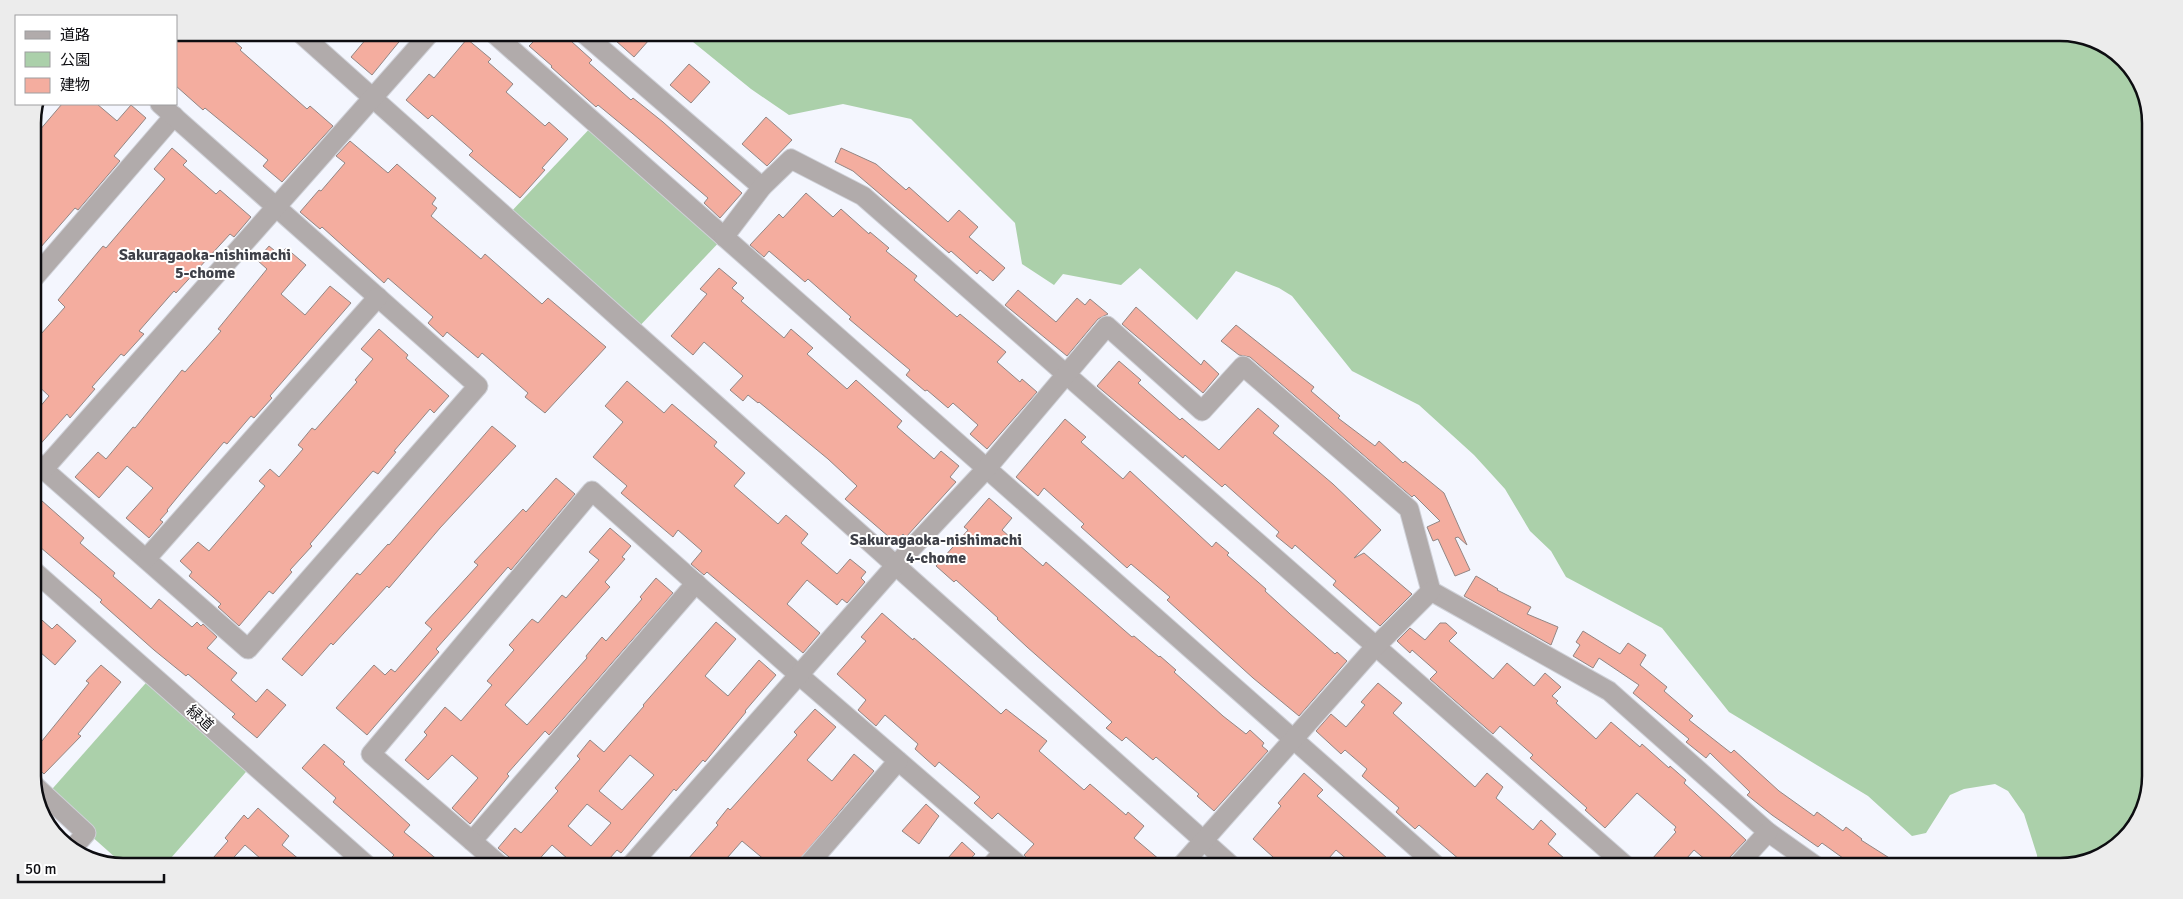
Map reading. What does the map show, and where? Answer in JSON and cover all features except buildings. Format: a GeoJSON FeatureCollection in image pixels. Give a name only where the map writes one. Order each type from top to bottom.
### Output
{"type":"FeatureCollection","features":[{"type":"Feature","properties":{"kind":"street"},"geometry":{"type":"LineString","coordinates":[[309,41],[1222,858]]}},
{"type":"Feature","properties":{"kind":"street"},"geometry":{"type":"LineString","coordinates":[[41,462],[275,207],[423,41]]}},
{"type":"Feature","properties":{"kind":"street"},"geometry":{"type":"LineString","coordinates":[[502,41],[1428,858]]}},
{"type":"Feature","properties":{"kind":"street"},"geometry":{"type":"LineString","coordinates":[[592,41],[762,187]]}},
{"type":"Feature","properties":{"kind":"street"},"geometry":{"type":"LineString","coordinates":[[41,269],[167,110],[478,386],[248,649],[41,468]]}},
{"type":"Feature","properties":{"kind":"street"},"geometry":{"type":"LineString","coordinates":[[724,237],[762,187],[791,159],[863,196],[1617,858]]}},
{"type":"Feature","properties":{"kind":"street"},"geometry":{"type":"LineString","coordinates":[[146,559],[378,297]]}},
{"type":"Feature","properties":{"kind":"street"},"geometry":{"type":"LineString","coordinates":[[637,858],[800,676],[895,566],[987,468],[1106,326],[1202,411],[1243,366],[1409,509],[1431,591],[1609,690],[1768,832],[1805,858]]}},
{"type":"Feature","properties":{"kind":"street"},"geometry":{"type":"LineString","coordinates":[[492,858],[371,754],[592,491],[800,676],[1010,858]]}},
{"type":"Feature","properties":{"kind":"street","name":"緑道"},"geometry":{"type":"LineString","coordinates":[[41,577],[359,858]]}},
{"type":"Feature","properties":{"kind":"street"},"geometry":{"type":"LineString","coordinates":[[472,841],[696,583]]}},
{"type":"Feature","properties":{"kind":"street"},"geometry":{"type":"LineString","coordinates":[[1188,858],[1375,646],[1431,591]]}},
{"type":"Feature","properties":{"kind":"street"},"geometry":{"type":"LineString","coordinates":[[814,858],[898,761]]}},
{"type":"Feature","properties":{"kind":"street"},"geometry":{"type":"LineString","coordinates":[[44,794],[86,833],[77,844]]}},
{"type":"Feature","properties":{"kind":"street"},"geometry":{"type":"LineString","coordinates":[[1744,858],[1768,832]]}},
{"type":"Feature","properties":{"kind":"street"},"geometry":{"type":"LineString","coordinates":[[998,858],[1003,852]]}},
{"type":"Feature","properties":{"kind":"green space"},"geometry":{"type":"Polygon","coordinates":[[[692,41],[2060,41],[2091,47],[2101,52],[2110,58],[2128,78],[2137,97],[2142,118],[2142,776],[2136,807],[2121,830],[2105,844],[2081,855],[2071,857],[2037,858],[2024,814],[2008,791],[1995,784],[1964,789],[1950,795],[1926,833],[1912,836],[1868,796],[1729,712],[1662,628],[1566,577],[1551,551],[1530,531],[1505,489],[1474,455],[1419,405],[1352,371],[1292,296],[1279,288],[1236,271],[1197,320],[1140,268],[1121,285],[1063,274],[1054,285],[1022,264],[1015,223],[911,119],[843,104],[789,115],[751,89],[692,41]]]}},
{"type":"Feature","properties":{"kind":"green space"},"geometry":{"type":"Polygon","coordinates":[[[595,123],[724,237],[634,332],[506,217],[595,123]]]}},
{"type":"Feature","properties":{"kind":"green space"},"geometry":{"type":"Polygon","coordinates":[[[152,676],[252,765],[171,858],[115,857],[46,796],[152,676]]]}},
{"type":"Feature","properties":{"kind":"district","name":"Sakuragaoka-nishimachi 5-chome"},"geometry":{"type":"Point","coordinates":[205,264]}},
{"type":"Feature","properties":{"kind":"district","name":"Sakuragaoka-nishimachi 4-chome"},"geometry":{"type":"Point","coordinates":[936,549]}}]}
